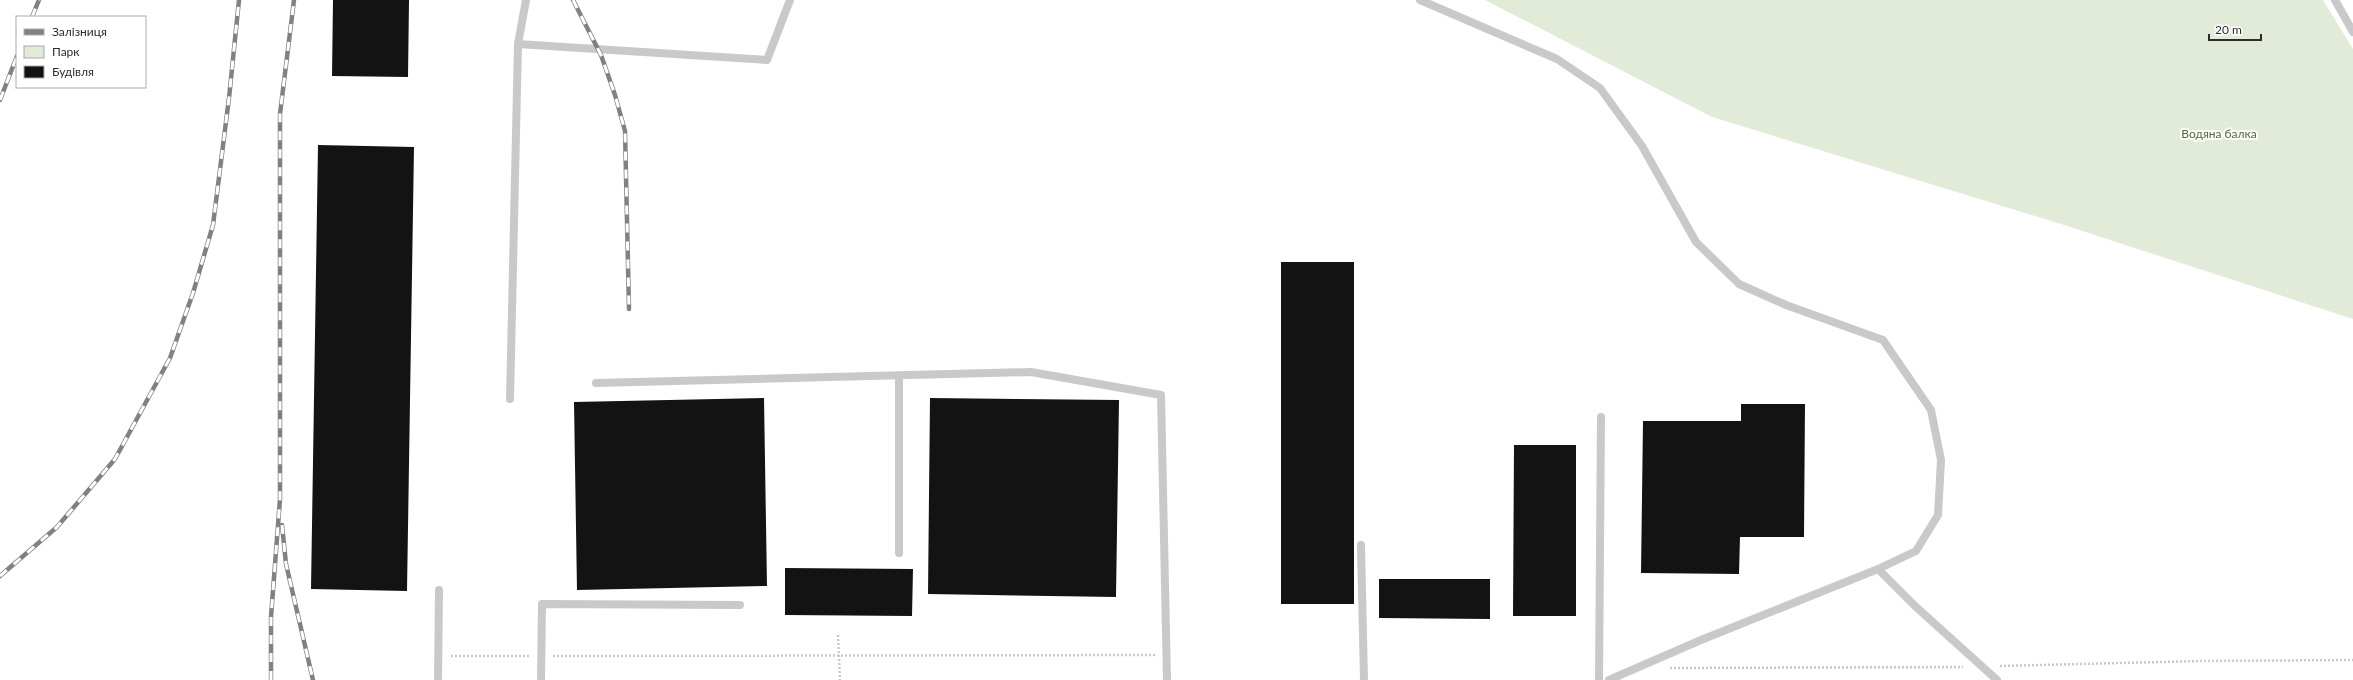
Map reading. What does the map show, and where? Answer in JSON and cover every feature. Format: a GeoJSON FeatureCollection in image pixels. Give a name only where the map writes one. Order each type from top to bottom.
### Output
{"type":"FeatureCollection","features":[{"type":"Feature","properties":{"kind":"lane"},"geometry":{"type":"LineString","coordinates":[[510,399],[518,44],[526,0]]}},
{"type":"Feature","properties":{"kind":"lane"},"geometry":{"type":"LineString","coordinates":[[518,44],[767,60],[790,0]]}},
{"type":"Feature","properties":{"kind":"lane"},"geometry":{"type":"LineString","coordinates":[[1420,0],[1557,59],[1600,88],[1642,146],[1696,242],[1738,284],[1786,305],[1883,340],[1931,410],[1941,460],[1938,515],[1916,551],[1878,569],[1701,640],[1609,680]]}},
{"type":"Feature","properties":{"kind":"lane"},"geometry":{"type":"LineString","coordinates":[[2335,0],[2353,32]]}},
{"type":"Feature","properties":{"kind":"lane"},"geometry":{"type":"LineString","coordinates":[[596,383],[1031,372],[1160,395],[1167,680]]}},
{"type":"Feature","properties":{"kind":"lane"},"geometry":{"type":"LineString","coordinates":[[899,375],[899,553]]}},
{"type":"Feature","properties":{"kind":"lane"},"geometry":{"type":"LineString","coordinates":[[1599,680],[1601,416]]}},
{"type":"Feature","properties":{"kind":"lane"},"geometry":{"type":"LineString","coordinates":[[1361,545],[1364,680]]}},
{"type":"Feature","properties":{"kind":"lane"},"geometry":{"type":"LineString","coordinates":[[1878,569],[1915,606],[1997,680]]}},
{"type":"Feature","properties":{"kind":"lane"},"geometry":{"type":"LineString","coordinates":[[438,680],[439,590]]}},
{"type":"Feature","properties":{"kind":"lane"},"geometry":{"type":"LineString","coordinates":[[541,680],[542,604],[740,605]]}},
{"type":"Feature","properties":{"kind":"path"},"geometry":{"type":"LineString","coordinates":[[838,635],[840,680]]}},
{"type":"Feature","properties":{"kind":"path"},"geometry":{"type":"LineString","coordinates":[[438,656],[1167,655]]}},
{"type":"Feature","properties":{"kind":"green space","name":"Водяна балка"},"geometry":{"type":"Polygon","coordinates":[[[1485,0],[2323,0],[2353,49],[2353,319],[2061,224],[1712,117],[1485,0]]]}},
{"type":"Feature","properties":{"kind":"building"},"geometry":{"type":"Polygon","coordinates":[[[333,0],[409,0],[408,77],[332,76],[333,0]]]}},
{"type":"Feature","properties":{"kind":"building"},"geometry":{"type":"Polygon","coordinates":[[[318,145],[414,147],[407,591],[311,589],[318,145]]]}},
{"type":"Feature","properties":{"kind":"building"},"geometry":{"type":"Polygon","coordinates":[[[1281,262],[1354,262],[1354,604],[1281,604],[1281,262]]]}},
{"type":"Feature","properties":{"kind":"building"},"geometry":{"type":"Polygon","coordinates":[[[764,398],[767,586],[577,590],[574,402],[764,398]]]}},
{"type":"Feature","properties":{"kind":"building"},"geometry":{"type":"Polygon","coordinates":[[[930,398],[1119,400],[1116,597],[928,594],[930,398]]]}},
{"type":"Feature","properties":{"kind":"building"},"geometry":{"type":"Polygon","coordinates":[[[1741,404],[1805,404],[1804,537],[1740,537],[1739,574],[1641,573],[1643,421],[1741,421],[1741,404]]]}},
{"type":"Feature","properties":{"kind":"building"},"geometry":{"type":"Polygon","coordinates":[[[1514,445],[1576,445],[1576,616],[1513,616],[1514,445]]]}},
{"type":"Feature","properties":{"kind":"building"},"geometry":{"type":"Polygon","coordinates":[[[785,568],[913,569],[912,616],[785,615],[785,568]]]}},
{"type":"Feature","properties":{"kind":"building"},"geometry":{"type":"Polygon","coordinates":[[[1379,579],[1490,579],[1490,619],[1379,618],[1379,579]]]}},
{"type":"Feature","properties":{"kind":"railway"},"geometry":{"type":"LineString","coordinates":[[32,16],[39,0]]}},
{"type":"Feature","properties":{"kind":"railway"},"geometry":{"type":"LineString","coordinates":[[0,576],[57,527],[115,459],[170,358],[193,293],[213,225],[229,98],[239,0]]}},
{"type":"Feature","properties":{"kind":"railway"},"geometry":{"type":"LineString","coordinates":[[271,680],[271,617],[280,499],[280,114],[294,0]]}},
{"type":"Feature","properties":{"kind":"railway"},"geometry":{"type":"LineString","coordinates":[[573,0],[601,55],[615,95],[625,131],[629,309]]}},
{"type":"Feature","properties":{"kind":"railway"},"geometry":{"type":"LineString","coordinates":[[0,100],[16,59]]}},
{"type":"Feature","properties":{"kind":"railway"},"geometry":{"type":"LineString","coordinates":[[282,525],[286,564],[313,680]]}}]}
